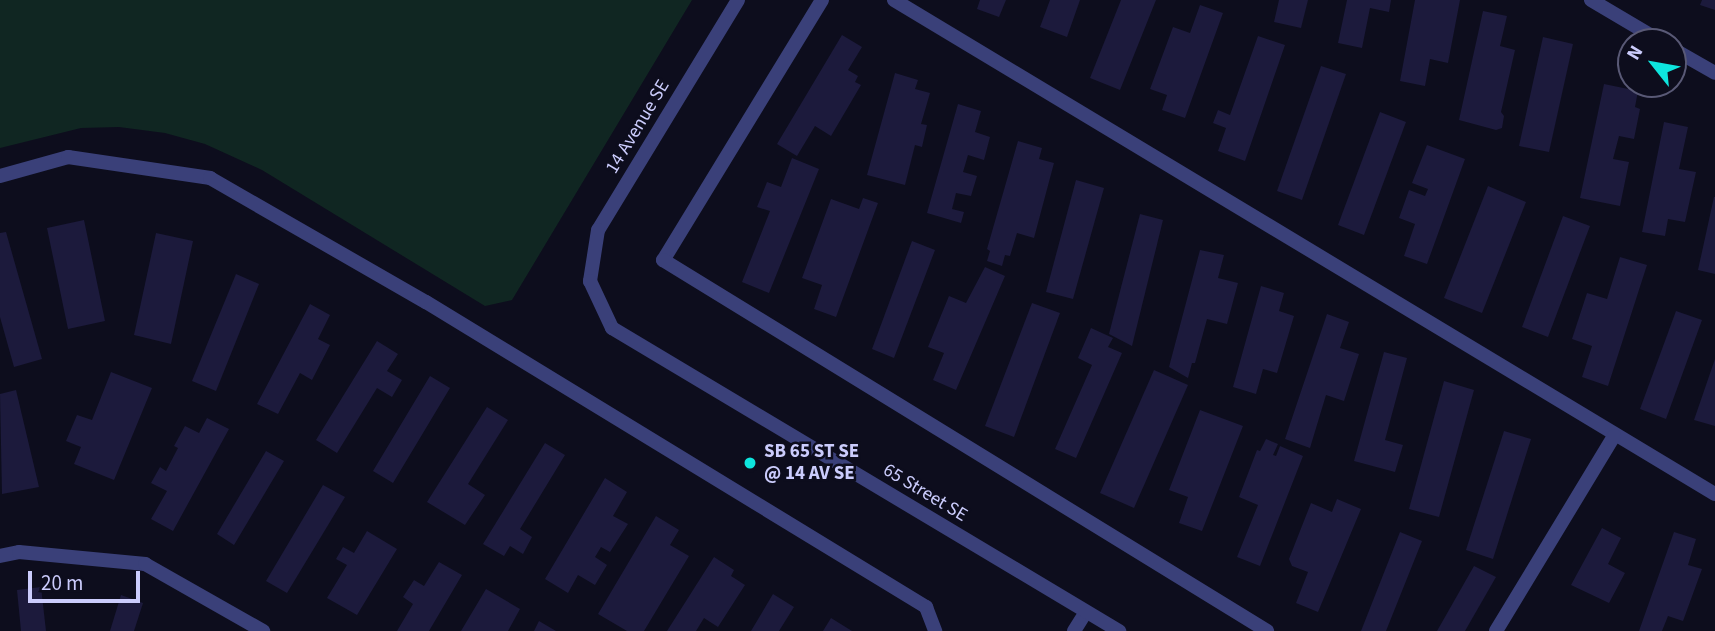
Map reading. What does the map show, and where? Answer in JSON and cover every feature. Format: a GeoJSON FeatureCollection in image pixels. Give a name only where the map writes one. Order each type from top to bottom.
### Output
{"type":"FeatureCollection","features":[{"type":"Feature","properties":{"kind":"street","name":"14 Avenue SE"},"geometry":{"type":"LineString","coordinates":[[590,281],[598,230],[738,0]]}},
{"type":"Feature","properties":{"kind":"street"},"geometry":{"type":"LineString","coordinates":[[822,0],[663,260],[1268,631]]}},
{"type":"Feature","properties":{"kind":"street"},"geometry":{"type":"LineString","coordinates":[[894,0],[1614,436],[1715,494]]}},
{"type":"Feature","properties":{"kind":"street"},"geometry":{"type":"LineString","coordinates":[[1591,0],[1638,28]]}},
{"type":"Feature","properties":{"kind":"street"},"geometry":{"type":"LineString","coordinates":[[1687,56],[1715,73]]}},
{"type":"Feature","properties":{"kind":"street"},"geometry":{"type":"LineString","coordinates":[[0,176],[68,157],[210,177],[438,309],[926,607],[935,631]]}},
{"type":"Feature","properties":{"kind":"street","name":"65 Street SE"},"geometry":{"type":"LineString","coordinates":[[590,281],[612,328],[1119,631]]}},
{"type":"Feature","properties":{"kind":"street"},"geometry":{"type":"LineString","coordinates":[[1496,631],[1614,436]]}},
{"type":"Feature","properties":{"kind":"street"},"geometry":{"type":"LineString","coordinates":[[0,555],[19,552],[145,565],[262,631]]}},
{"type":"Feature","properties":{"kind":"street"},"geometry":{"type":"LineString","coordinates":[[1074,631],[1086,612]]}},
{"type":"Feature","properties":{"kind":"green space"},"geometry":{"type":"Polygon","coordinates":[[[0,0],[692,0],[512,300],[485,306],[262,170],[205,144],[165,133],[119,127],[81,128],[0,148],[0,0]]]}},
{"type":"Feature","properties":{"kind":"building"},"geometry":{"type":"Polygon","coordinates":[[[980,0],[1006,0],[999,17],[977,9],[980,0]]]}},
{"type":"Feature","properties":{"kind":"building"},"geometry":{"type":"Polygon","coordinates":[[[1050,0],[1080,0],[1067,37],[1040,27],[1050,0]]]}},
{"type":"Feature","properties":{"kind":"building"},"geometry":{"type":"Polygon","coordinates":[[[1121,0],[1156,0],[1120,90],[1090,78],[1121,0]]]}},
{"type":"Feature","properties":{"kind":"building"},"geometry":{"type":"Polygon","coordinates":[[[1279,0],[1308,0],[1301,28],[1274,22],[1279,0]]]}},
{"type":"Feature","properties":{"kind":"building"},"geometry":{"type":"Polygon","coordinates":[[[1347,0],[1391,0],[1389,12],[1370,8],[1362,48],[1338,43],[1347,0]]]}},
{"type":"Feature","properties":{"kind":"building"},"geometry":{"type":"Polygon","coordinates":[[[1415,0],[1460,0],[1448,63],[1430,59],[1425,86],[1400,81],[1415,0]]]}},
{"type":"Feature","properties":{"kind":"building"},"geometry":{"type":"Polygon","coordinates":[[[1702,0],[1715,0],[1715,10],[1700,5],[1702,0]]]}},
{"type":"Feature","properties":{"kind":"building"},"geometry":{"type":"Polygon","coordinates":[[[1200,5],[1223,13],[1185,118],[1162,110],[1167,95],[1150,89],[1173,27],[1190,33],[1200,5]]]}},
{"type":"Feature","properties":{"kind":"building"},"geometry":{"type":"Polygon","coordinates":[[[1483,11],[1507,16],[1500,46],[1515,50],[1501,112],[1504,116],[1502,128],[1496,130],[1459,120],[1483,11]]]}},
{"type":"Feature","properties":{"kind":"building"},"geometry":{"type":"Polygon","coordinates":[[[842,35],[862,47],[848,70],[858,76],[855,82],[861,85],[831,136],[815,126],[797,156],[777,144],[842,35]]]}},
{"type":"Feature","properties":{"kind":"building"},"geometry":{"type":"Polygon","coordinates":[[[1258,36],[1285,45],[1245,161],[1218,151],[1226,128],[1213,123],[1218,110],[1230,115],[1258,36]]]}},
{"type":"Feature","properties":{"kind":"building"},"geometry":{"type":"Polygon","coordinates":[[[1543,37],[1573,44],[1549,152],[1519,146],[1543,37]]]}},
{"type":"Feature","properties":{"kind":"building"},"geometry":{"type":"Polygon","coordinates":[[[1321,66],[1346,74],[1302,200],[1277,191],[1321,66]]]}},
{"type":"Feature","properties":{"kind":"building"},"geometry":{"type":"Polygon","coordinates":[[[895,73],[918,80],[915,89],[930,93],[921,124],[927,125],[922,147],[915,145],[905,185],[867,175],[895,73]]]}},
{"type":"Feature","properties":{"kind":"building"},"geometry":{"type":"Polygon","coordinates":[[[1604,84],[1617,87],[1617,98],[1637,98],[1635,107],[1640,109],[1634,139],[1619,136],[1613,159],[1629,162],[1620,206],[1580,198],[1604,84]]]}},
{"type":"Feature","properties":{"kind":"building"},"geometry":{"type":"Polygon","coordinates":[[[958,104],[981,111],[975,132],[990,137],[984,160],[968,155],[963,172],[977,176],[971,196],[956,193],[952,209],[964,212],[961,223],[927,213],[958,104]]]}},
{"type":"Feature","properties":{"kind":"building"},"geometry":{"type":"Polygon","coordinates":[[[1380,112],[1406,122],[1364,235],[1338,225],[1380,112]]]}},
{"type":"Feature","properties":{"kind":"building"},"geometry":{"type":"Polygon","coordinates":[[[1664,122],[1688,127],[1679,169],[1696,172],[1685,222],[1668,219],[1665,236],[1642,232],[1664,122]]]}},
{"type":"Feature","properties":{"kind":"building"},"geometry":{"type":"Polygon","coordinates":[[[1018,141],[1042,148],[1039,159],[1054,163],[1034,238],[1017,233],[1010,256],[1005,255],[1002,266],[987,261],[990,251],[987,249],[1018,141]]]}},
{"type":"Feature","properties":{"kind":"building"},"geometry":{"type":"Polygon","coordinates":[[[1427,145],[1465,159],[1427,264],[1404,256],[1415,224],[1399,218],[1409,190],[1425,196],[1428,189],[1412,183],[1427,145]]]}},
{"type":"Feature","properties":{"kind":"building"},"geometry":{"type":"Polygon","coordinates":[[[792,158],[819,169],[769,293],[742,282],[770,211],[757,207],[767,182],[781,187],[792,158]]]}},
{"type":"Feature","properties":{"kind":"building"},"geometry":{"type":"Polygon","coordinates":[[[1076,180],[1104,188],[1073,299],[1046,292],[1076,180]]]}},
{"type":"Feature","properties":{"kind":"building"},"geometry":{"type":"Polygon","coordinates":[[[1488,186],[1526,202],[1482,313],[1444,298],[1488,186]]]}},
{"type":"Feature","properties":{"kind":"building"},"geometry":{"type":"Polygon","coordinates":[[[1715,197],[1715,274],[1698,270],[1715,197]]]}},
{"type":"Feature","properties":{"kind":"building"},"geometry":{"type":"Polygon","coordinates":[[[863,198],[878,203],[836,317],[814,309],[822,285],[802,278],[831,199],[859,209],[863,198]]]}},
{"type":"Feature","properties":{"kind":"building"},"geometry":{"type":"Polygon","coordinates":[[[1140,214],[1163,220],[1132,346],[1109,334],[1140,214]]]}},
{"type":"Feature","properties":{"kind":"building"},"geometry":{"type":"Polygon","coordinates":[[[1563,216],[1590,226],[1548,337],[1522,327],[1563,216]]]}},
{"type":"Feature","properties":{"kind":"building"},"geometry":{"type":"Polygon","coordinates":[[[84,220],[105,321],[68,329],[47,228],[84,220]]]}},
{"type":"Feature","properties":{"kind":"building"},"geometry":{"type":"Polygon","coordinates":[[[6,232],[42,359],[14,367],[0,317],[0,233],[6,232]]]}},
{"type":"Feature","properties":{"kind":"building"},"geometry":{"type":"Polygon","coordinates":[[[156,233],[193,241],[171,344],[134,335],[156,233]]]}},
{"type":"Feature","properties":{"kind":"building"},"geometry":{"type":"Polygon","coordinates":[[[912,241],[935,250],[894,358],[872,349],[912,241]]]}},
{"type":"Feature","properties":{"kind":"building"},"geometry":{"type":"Polygon","coordinates":[[[1200,250],[1224,255],[1218,278],[1238,283],[1227,324],[1207,319],[1188,378],[1169,367],[1200,250]]]}},
{"type":"Feature","properties":{"kind":"building"},"geometry":{"type":"Polygon","coordinates":[[[1620,257],[1647,265],[1608,386],[1582,377],[1592,346],[1572,339],[1587,293],[1607,299],[1620,257]]]}},
{"type":"Feature","properties":{"kind":"building"},"geometry":{"type":"Polygon","coordinates":[[[985,267],[1005,276],[956,390],[933,380],[944,353],[928,347],[949,296],[966,303],[985,267]]]}},
{"type":"Feature","properties":{"kind":"building"},"geometry":{"type":"Polygon","coordinates":[[[236,274],[259,284],[216,391],[192,381],[236,274]]]}},
{"type":"Feature","properties":{"kind":"building"},"geometry":{"type":"Polygon","coordinates":[[[1261,286],[1284,293],[1279,311],[1294,316],[1277,373],[1263,369],[1256,394],[1233,387],[1261,286]]]}},
{"type":"Feature","properties":{"kind":"building"},"geometry":{"type":"Polygon","coordinates":[[[1032,303],[1060,313],[1014,437],[985,426],[1032,303]]]}},
{"type":"Feature","properties":{"kind":"building"},"geometry":{"type":"Polygon","coordinates":[[[310,304],[330,315],[318,339],[330,345],[312,380],[300,373],[278,414],[257,404],[310,304]]]}},
{"type":"Feature","properties":{"kind":"building"},"geometry":{"type":"Polygon","coordinates":[[[1676,311],[1702,320],[1666,419],[1640,409],[1676,311]]]}},
{"type":"Feature","properties":{"kind":"building"},"geometry":{"type":"Polygon","coordinates":[[[1327,314],[1349,322],[1340,348],[1359,354],[1344,401],[1326,395],[1310,448],[1285,439],[1327,314]]]}},
{"type":"Feature","properties":{"kind":"building"},"geometry":{"type":"Polygon","coordinates":[[[1091,328],[1113,338],[1108,347],[1122,353],[1076,458],[1055,449],[1092,365],[1078,358],[1091,328]]]}},
{"type":"Feature","properties":{"kind":"building"},"geometry":{"type":"Polygon","coordinates":[[[377,341],[398,354],[387,371],[402,380],[392,397],[377,388],[337,453],[316,440],[377,341]]]}},
{"type":"Feature","properties":{"kind":"building"},"geometry":{"type":"Polygon","coordinates":[[[1384,352],[1407,358],[1385,440],[1403,445],[1395,472],[1354,461],[1384,352]]]}},
{"type":"Feature","properties":{"kind":"building"},"geometry":{"type":"Polygon","coordinates":[[[1715,359],[1715,426],[1694,420],[1715,359]]]}},
{"type":"Feature","properties":{"kind":"building"},"geometry":{"type":"Polygon","coordinates":[[[1154,370],[1188,385],[1134,508],[1100,493],[1154,370]]]}},
{"type":"Feature","properties":{"kind":"building"},"geometry":{"type":"Polygon","coordinates":[[[111,372],[152,388],[114,480],[74,464],[81,447],[66,441],[77,415],[92,420],[111,372]]]}},
{"type":"Feature","properties":{"kind":"building"},"geometry":{"type":"Polygon","coordinates":[[[430,376],[450,388],[393,483],[373,471],[430,376]]]}},
{"type":"Feature","properties":{"kind":"building"},"geometry":{"type":"Polygon","coordinates":[[[1444,381],[1474,390],[1439,517],[1409,509],[1444,381]]]}},
{"type":"Feature","properties":{"kind":"building"},"geometry":{"type":"Polygon","coordinates":[[[16,390],[39,487],[2,494],[0,394],[16,390]]]}},
{"type":"Feature","properties":{"kind":"building"},"geometry":{"type":"Polygon","coordinates":[[[487,407],[508,420],[468,484],[485,495],[465,525],[427,502],[487,407]]]}},
{"type":"Feature","properties":{"kind":"building"},"geometry":{"type":"Polygon","coordinates":[[[1200,410],[1243,426],[1202,531],[1179,523],[1188,497],[1169,490],[1200,410]]]}},
{"type":"Feature","properties":{"kind":"building"},"geometry":{"type":"Polygon","coordinates":[[[207,418],[229,429],[173,531],[151,519],[167,491],[151,483],[160,467],[166,471],[178,448],[174,446],[185,426],[199,433],[207,418]]]}},
{"type":"Feature","properties":{"kind":"building"},"geometry":{"type":"Polygon","coordinates":[[[1504,431],[1531,439],[1493,559],[1466,550],[1504,431]]]}},
{"type":"Feature","properties":{"kind":"building"},"geometry":{"type":"Polygon","coordinates":[[[1266,439],[1278,444],[1273,455],[1276,456],[1280,446],[1303,456],[1260,566],[1237,557],[1258,505],[1239,497],[1257,450],[1260,451],[1266,439]]]}},
{"type":"Feature","properties":{"kind":"building"},"geometry":{"type":"Polygon","coordinates":[[[545,443],[565,455],[520,529],[532,537],[523,554],[510,546],[504,556],[483,544],[545,443]]]}},
{"type":"Feature","properties":{"kind":"building"},"geometry":{"type":"Polygon","coordinates":[[[266,451],[284,461],[234,545],[217,534],[266,451]]]}},
{"type":"Feature","properties":{"kind":"building"},"geometry":{"type":"Polygon","coordinates":[[[605,478],[627,492],[613,516],[628,524],[610,552],[601,547],[595,557],[607,565],[595,585],[578,575],[568,593],[545,579],[605,478]]]}},
{"type":"Feature","properties":{"kind":"building"},"geometry":{"type":"Polygon","coordinates":[[[323,485],[345,497],[287,593],[266,581],[323,485]]]}},
{"type":"Feature","properties":{"kind":"building"},"geometry":{"type":"Polygon","coordinates":[[[1337,499],[1361,509],[1318,612],[1296,603],[1308,572],[1292,566],[1289,559],[1311,503],[1332,512],[1337,499]]]}},
{"type":"Feature","properties":{"kind":"building"},"geometry":{"type":"Polygon","coordinates":[[[656,516],[679,530],[670,545],[689,556],[644,631],[627,631],[598,614],[656,516]]]}},
{"type":"Feature","properties":{"kind":"building"},"geometry":{"type":"Polygon","coordinates":[[[1602,528],[1621,538],[1608,564],[1625,573],[1609,603],[1571,585],[1602,528]]]}},
{"type":"Feature","properties":{"kind":"building"},"geometry":{"type":"Polygon","coordinates":[[[367,531],[397,549],[357,615],[327,598],[347,565],[336,559],[343,547],[354,553],[367,531]]]}},
{"type":"Feature","properties":{"kind":"building"},"geometry":{"type":"Polygon","coordinates":[[[1400,532],[1422,541],[1386,631],[1361,631],[1400,532]]]}},
{"type":"Feature","properties":{"kind":"building"},"geometry":{"type":"Polygon","coordinates":[[[1674,532],[1696,539],[1688,565],[1702,569],[1683,621],[1668,616],[1662,631],[1639,631],[1674,532]]]}},
{"type":"Feature","properties":{"kind":"building"},"geometry":{"type":"Polygon","coordinates":[[[714,557],[734,570],[731,576],[745,585],[718,627],[704,618],[696,631],[667,631],[714,557]]]}},
{"type":"Feature","properties":{"kind":"building"},"geometry":{"type":"Polygon","coordinates":[[[439,562],[462,575],[429,631],[397,631],[413,604],[403,597],[414,580],[424,586],[439,562]]]}},
{"type":"Feature","properties":{"kind":"building"},"geometry":{"type":"Polygon","coordinates":[[[1474,566],[1496,577],[1465,631],[1437,631],[1474,566]]]}},
{"type":"Feature","properties":{"kind":"building"},"geometry":{"type":"Polygon","coordinates":[[[41,587],[46,631],[21,631],[17,590],[41,587]]]}},
{"type":"Feature","properties":{"kind":"building"},"geometry":{"type":"Polygon","coordinates":[[[486,589],[520,609],[508,631],[461,631],[486,589]]]}},
{"type":"Feature","properties":{"kind":"building"},"geometry":{"type":"Polygon","coordinates":[[[773,594],[794,607],[779,631],[751,631],[773,594]]]}},
{"type":"Feature","properties":{"kind":"building"},"geometry":{"type":"Polygon","coordinates":[[[121,595],[143,603],[134,631],[110,631],[121,595]]]}},
{"type":"Feature","properties":{"kind":"building"},"geometry":{"type":"Polygon","coordinates":[[[831,618],[852,631],[823,631],[831,618]]]}},
{"type":"Feature","properties":{"kind":"building"},"geometry":{"type":"Polygon","coordinates":[[[539,621],[556,631],[534,631],[539,621]]]}},
{"type":"Feature","properties":{"kind":"place","name":"SB 65 ST SE @ 14 AV SE"},"geometry":{"type":"Point","coordinates":[750,463]}}]}
